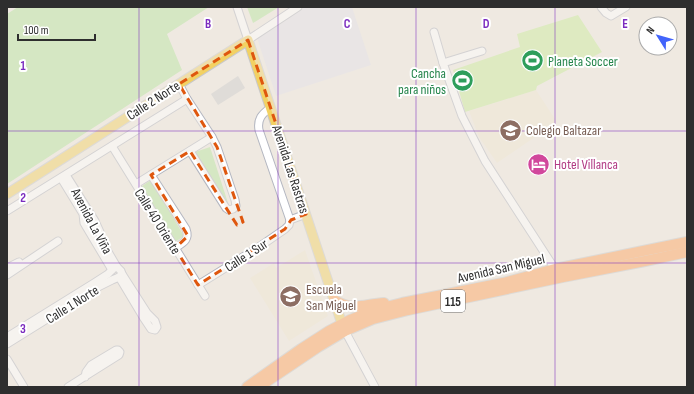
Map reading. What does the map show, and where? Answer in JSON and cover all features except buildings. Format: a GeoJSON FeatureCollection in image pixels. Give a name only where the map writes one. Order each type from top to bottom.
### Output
{"type":"FeatureCollection","features":[{"type":"Feature","properties":{"kind":"highway","name":"Avenida San Miguel"},"geometry":{"type":"LineString","coordinates":[[258,387],[318,348],[344,327],[350,320],[372,312],[402,303],[489,286],[555,269],[687,242]]}},
{"type":"Feature","properties":{"kind":"highway","name":"Avenida San Miguel"},"geometry":{"type":"LineString","coordinates":[[246,387],[311,342],[344,327],[390,314],[687,252]]}},
{"type":"Feature","properties":{"kind":"highway"},"geometry":{"type":"LineString","coordinates":[[555,269],[558,274],[563,277]]}},
{"type":"Feature","properties":{"kind":"highway"},"geometry":{"type":"LineString","coordinates":[[334,300],[341,304],[353,307],[381,303],[402,303]]}},
{"type":"Feature","properties":{"kind":"main road","name":"Calle 2 Norte"},"geometry":{"type":"LineString","coordinates":[[7,194],[248,40]]}},
{"type":"Feature","properties":{"kind":"main road","name":"Avenida Las Rastras"},"geometry":{"type":"LineString","coordinates":[[248,40],[344,327]]}},
{"type":"Feature","properties":{"kind":"street","name":"Avenida Las Rastras"},"geometry":{"type":"LineString","coordinates":[[237,7],[248,40]]}},
{"type":"Feature","properties":{"kind":"street","name":"Calle 2 Norte"},"geometry":{"type":"LineString","coordinates":[[248,40],[298,7]]}},
{"type":"Feature","properties":{"kind":"street"},"geometry":{"type":"LineString","coordinates":[[601,7],[611,16],[626,7]]}},
{"type":"Feature","properties":{"kind":"street"},"geometry":{"type":"LineString","coordinates":[[434,32],[443,63],[462,116],[485,161],[555,269]]}},
{"type":"Feature","properties":{"kind":"street"},"geometry":{"type":"LineString","coordinates":[[443,63],[482,51]]}},
{"type":"Feature","properties":{"kind":"street"},"geometry":{"type":"LineString","coordinates":[[179,84],[217,147],[235,200],[236,206],[234,208],[231,210],[226,208],[190,151]]}},
{"type":"Feature","properties":{"kind":"street","name":"Calle 2 Norte"},"geometry":{"type":"LineString","coordinates":[[7,211],[187,99]]}},
{"type":"Feature","properties":{"kind":"street"},"geometry":{"type":"LineString","coordinates":[[270,108],[263,113],[259,120],[259,127],[290,220],[306,214]]}},
{"type":"Feature","properties":{"kind":"street"},"geometry":{"type":"LineString","coordinates":[[136,184],[212,137]]}},
{"type":"Feature","properties":{"kind":"street","name":"Calle 40 Oriente"},"geometry":{"type":"LineString","coordinates":[[112,146],[205,296]]}},
{"type":"Feature","properties":{"kind":"street"},"geometry":{"type":"LineString","coordinates":[[151,175],[188,234],[187,239],[175,248]]}},
{"type":"Feature","properties":{"kind":"street","name":"Avenida La Viña"},"geometry":{"type":"LineString","coordinates":[[64,176],[81,210],[86,227],[114,269],[121,270],[119,276]]}},
{"type":"Feature","properties":{"kind":"street"},"geometry":{"type":"LineString","coordinates":[[7,204],[17,205]]}},
{"type":"Feature","properties":{"kind":"street","name":"Calle 1 Sur"},"geometry":{"type":"LineString","coordinates":[[198,285],[280,233],[287,228],[290,220]]}},
{"type":"Feature","properties":{"kind":"street"},"geometry":{"type":"LineString","coordinates":[[7,275],[58,241]]}},
{"type":"Feature","properties":{"kind":"street"},"geometry":{"type":"LineString","coordinates":[[7,268],[21,262],[27,262]]}},
{"type":"Feature","properties":{"kind":"street","name":"Calle 1 Norte"},"geometry":{"type":"LineString","coordinates":[[7,337],[114,269]]}},
{"type":"Feature","properties":{"kind":"street"},"geometry":{"type":"LineString","coordinates":[[119,276],[147,314],[157,323],[155,330],[151,329],[143,318],[119,276]]}},
{"type":"Feature","properties":{"kind":"street","name":"Calle 1 Norte"},"geometry":{"type":"LineString","coordinates":[[7,344],[100,286],[119,276]]}},
{"type":"Feature","properties":{"kind":"street"},"geometry":{"type":"LineString","coordinates":[[344,327],[376,387]]}},
{"type":"Feature","properties":{"kind":"street"},"geometry":{"type":"LineString","coordinates":[[68,387],[85,377],[119,355],[120,352],[116,350],[91,365],[86,372],[85,377]]}},
{"type":"Feature","properties":{"kind":"street"},"geometry":{"type":"LineString","coordinates":[[7,359],[24,387]]}},
{"type":"Feature","properties":{"kind":"highlighted area"},"geometry":{"type":"Polygon","coordinates":[[[248,40],[306,214],[291,220],[285,229],[198,285],[175,248],[188,236],[151,175],[190,151],[237,225],[243,222],[217,147],[179,84],[248,40]]]}},
{"type":"Feature","properties":{"kind":"shaded area"},"geometry":{"type":"Polygon","coordinates":[[[305,7],[352,7],[371,65],[276,96],[257,38],[305,7]]]}},
{"type":"Feature","properties":{"kind":"shaded area"},"geometry":{"type":"Polygon","coordinates":[[[238,76],[245,88],[218,105],[211,94],[238,76]]]}},
{"type":"Feature","properties":{"kind":"shaded area","name":"Colegio Baltazar"},"geometry":{"type":"Polygon","coordinates":[[[536,90],[557,122],[497,163],[479,137],[469,111],[536,90]]]}},
{"type":"Feature","properties":{"kind":"shaded area","name":"Escuela San Miguel"},"geometry":{"type":"Polygon","coordinates":[[[305,250],[328,316],[289,341],[250,278],[274,263],[276,268],[305,250]]]}},
{"type":"Feature","properties":{"kind":"green space"},"geometry":{"type":"Polygon","coordinates":[[[18,7],[209,7],[167,34],[182,70],[7,184],[7,14],[18,7]]]}},
{"type":"Feature","properties":{"kind":"green space"},"geometry":{"type":"Polygon","coordinates":[[[247,7],[279,7],[253,23],[247,7]]]}},
{"type":"Feature","properties":{"kind":"green space","name":"Planeta Soccer"},"geometry":{"type":"Polygon","coordinates":[[[578,15],[602,52],[537,86],[536,90],[465,112],[453,70],[520,47],[517,34],[578,15]]]}},
{"type":"Feature","properties":{"kind":"green space"},"geometry":{"type":"Polygon","coordinates":[[[210,147],[228,203],[195,152],[210,147]]]}},
{"type":"Feature","properties":{"kind":"green space"},"geometry":{"type":"Polygon","coordinates":[[[151,180],[184,236],[175,242],[142,186],[151,180]]]}},
{"type":"Feature","properties":{"kind":"place","name":"Planeta Soccer"},"geometry":{"type":"Point","coordinates":[532,61]}},
{"type":"Feature","properties":{"kind":"place","name":"Cancha para niños"},"geometry":{"type":"Point","coordinates":[462,81]}},
{"type":"Feature","properties":{"kind":"place","name":"Colegio Baltazar"},"geometry":{"type":"Point","coordinates":[511,130]}},
{"type":"Feature","properties":{"kind":"place","name":"Hotel Villanca"},"geometry":{"type":"Point","coordinates":[538,164]}},
{"type":"Feature","properties":{"kind":"place","name":"Escuela San Miguel"},"geometry":{"type":"Point","coordinates":[291,297]}}]}
